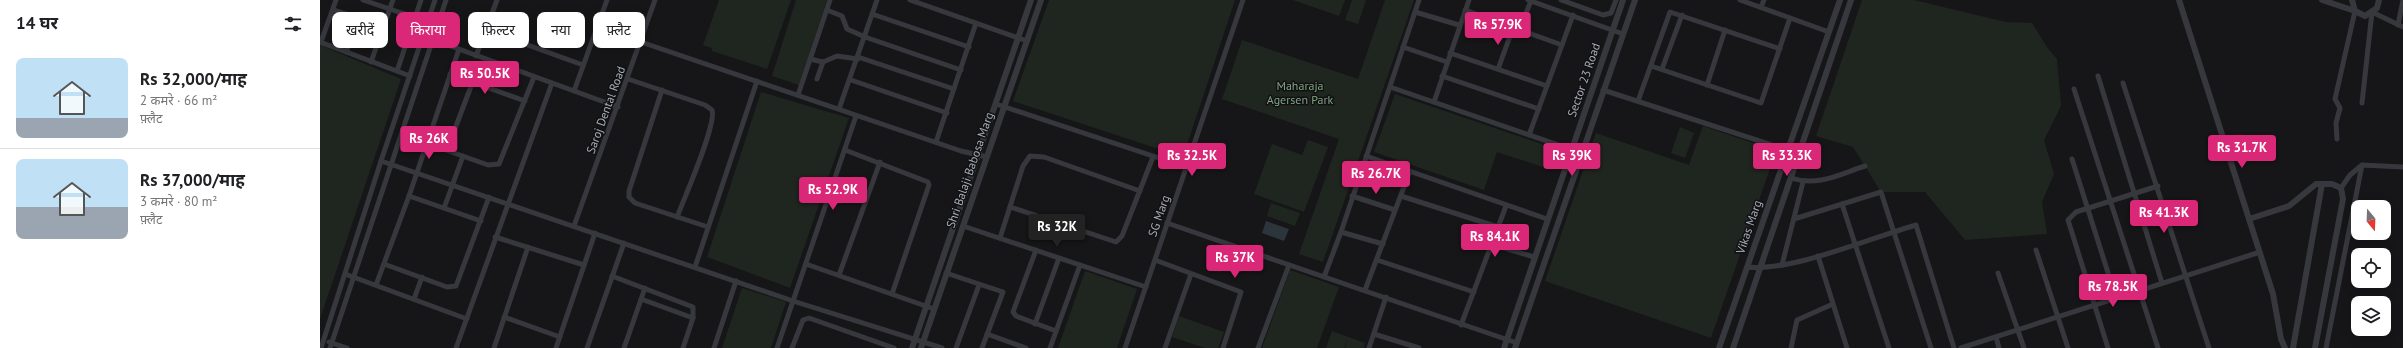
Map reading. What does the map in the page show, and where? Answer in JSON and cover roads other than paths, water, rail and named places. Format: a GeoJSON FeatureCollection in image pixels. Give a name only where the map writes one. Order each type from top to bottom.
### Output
{"type":"FeatureCollection","features":[{"type":"Feature","properties":{"kind":"street"},"geometry":{"type":"LineString","coordinates":[[336,0],[320,42],[410,76]]}},
{"type":"Feature","properties":{"kind":"street"},"geometry":{"type":"LineString","coordinates":[[365,0],[398,12]]}},
{"type":"Feature","properties":{"kind":"street"},"geometry":{"type":"LineString","coordinates":[[388,15],[393,0]]}},
{"type":"Feature","properties":{"kind":"street"},"geometry":{"type":"LineString","coordinates":[[417,12],[421,0]]}},
{"type":"Feature","properties":{"kind":"street"},"geometry":{"type":"LineString","coordinates":[[431,12],[435,0]]}},
{"type":"Feature","properties":{"kind":"street"},"geometry":{"type":"LineString","coordinates":[[442,12],[446,0]]}},
{"type":"Feature","properties":{"kind":"street"},"geometry":{"type":"LineString","coordinates":[[493,12],[497,0]]}},
{"type":"Feature","properties":{"kind":"street","name":"Saroj Dental Road"},"geometry":{"type":"LineString","coordinates":[[645,30],[655,0]]}},
{"type":"Feature","properties":{"kind":"street"},"geometry":{"type":"LineString","coordinates":[[798,95],[830,0]]}},
{"type":"Feature","properties":{"kind":"street"},"geometry":{"type":"LineString","coordinates":[[839,109],[851,80],[877,0]]}},
{"type":"Feature","properties":{"kind":"street"},"geometry":{"type":"LineString","coordinates":[[910,0],[1027,41]]}},
{"type":"Feature","properties":{"kind":"street","name":"Shri Balaji Babosa Marg"},"geometry":{"type":"LineString","coordinates":[[912,348],[1031,0]]}},
{"type":"Feature","properties":{"kind":"street","name":"Shri Balaji Babosa Marg"},"geometry":{"type":"LineString","coordinates":[[922,345],[1041,0]]}},
{"type":"Feature","properties":{"kind":"street","name":"SG Marg"},"geometry":{"type":"LineString","coordinates":[[1125,348],[1244,0]]}},
{"type":"Feature","properties":{"kind":"street"},"geometry":{"type":"LineString","coordinates":[[1324,277],[1342,232],[1352,196],[1419,0]]}},
{"type":"Feature","properties":{"kind":"street"},"geometry":{"type":"LineString","coordinates":[[1434,102],[1459,25],[1469,0]]}},
{"type":"Feature","properties":{"kind":"street"},"geometry":{"type":"LineString","coordinates":[[1519,30],[1529,0],[1623,34]]}},
{"type":"Feature","properties":{"kind":"street"},"geometry":{"type":"LineString","coordinates":[[1560,0],[1603,15],[1611,13],[1616,0]]}},
{"type":"Feature","properties":{"kind":"street","name":"Sector 23 Road"},"geometry":{"type":"LineString","coordinates":[[1504,348],[1623,0]]}},
{"type":"Feature","properties":{"kind":"street","name":"Sector 23 Road"},"geometry":{"type":"LineString","coordinates":[[1516,346],[1635,0]]}},
{"type":"Feature","properties":{"kind":"street"},"geometry":{"type":"LineString","coordinates":[[1740,0],[1790,20],[1829,32]]}},
{"type":"Feature","properties":{"kind":"street"},"geometry":{"type":"LineString","coordinates":[[1761,8],[1764,0]]}},
{"type":"Feature","properties":{"kind":"street","name":"Vikas Marg"},"geometry":{"type":"LineString","coordinates":[[1719,348],[1840,0]]}},
{"type":"Feature","properties":{"kind":"street","name":"Vikas Marg"},"geometry":{"type":"LineString","coordinates":[[1733,348],[1851,0]]}},
{"type":"Feature","properties":{"kind":"street"},"geometry":{"type":"LineString","coordinates":[[2179,0],[2276,304],[2284,347]]}},
{"type":"Feature","properties":{"kind":"street"},"geometry":{"type":"LineString","coordinates":[[2322,0],[2334,2],[2365,16],[2377,8],[2379,0]]}},
{"type":"Feature","properties":{"kind":"street"},"geometry":{"type":"LineString","coordinates":[[2337,139],[2336,123],[2340,108],[2336,99],[2355,11],[2352,0]]}},
{"type":"Feature","properties":{"kind":"street"},"geometry":{"type":"LineString","coordinates":[[2372,12],[2400,26],[2403,0]]}},
{"type":"Feature","properties":{"kind":"street"},"geometry":{"type":"LineString","coordinates":[[574,91],[582,64],[605,1]]}},
{"type":"Feature","properties":{"kind":"street"},"geometry":{"type":"LineString","coordinates":[[332,10],[339,12]]}},
{"type":"Feature","properties":{"kind":"street"},"geometry":{"type":"LineString","coordinates":[[827,10],[842,16],[847,29],[865,37],[961,70]]}},
{"type":"Feature","properties":{"kind":"street"},"geometry":{"type":"LineString","coordinates":[[1465,10],[1562,46]]}},
{"type":"Feature","properties":{"kind":"street"},"geometry":{"type":"LineString","coordinates":[[1415,12],[1459,25]]}},
{"type":"Feature","properties":{"kind":"street"},"geometry":{"type":"LineString","coordinates":[[1638,101],[1668,15],[1673,12],[1780,49]]}},
{"type":"Feature","properties":{"kind":"street"},"geometry":{"type":"LineString","coordinates":[[2362,104],[2372,12]]}},
{"type":"Feature","properties":{"kind":"street"},"geometry":{"type":"LineString","coordinates":[[872,14],[968,47]]}},
{"type":"Feature","properties":{"kind":"street"},"geometry":{"type":"LineString","coordinates":[[1529,135],[1573,15]]}},
{"type":"Feature","properties":{"kind":"street"},"geometry":{"type":"LineString","coordinates":[[1662,69],[1682,15]]}},
{"type":"Feature","properties":{"kind":"street"},"geometry":{"type":"LineString","coordinates":[[1651,66],[1761,103],[1790,20]]}},
{"type":"Feature","properties":{"kind":"street"},"geometry":{"type":"LineString","coordinates":[[936,142],[976,23]]}},
{"type":"Feature","properties":{"kind":"street"},"geometry":{"type":"LineString","coordinates":[[1498,69],[1513,28]]}},
{"type":"Feature","properties":{"kind":"street"},"geometry":{"type":"LineString","coordinates":[[1707,85],[1725,30]]}},
{"type":"Feature","properties":{"kind":"street"},"geometry":{"type":"LineString","coordinates":[[645,43],[856,116],[987,157]]}},
{"type":"Feature","properties":{"kind":"street"},"geometry":{"type":"LineString","coordinates":[[529,45],[582,64]]}},
{"type":"Feature","properties":{"kind":"street"},"geometry":{"type":"LineString","coordinates":[[1403,47],[1447,62]]}},
{"type":"Feature","properties":{"kind":"street"},"geometry":{"type":"LineString","coordinates":[[346,52],[348,48]]}},
{"type":"Feature","properties":{"kind":"street"},"geometry":{"type":"LineString","coordinates":[[371,62],[376,48]]}},
{"type":"Feature","properties":{"kind":"street"},"geometry":{"type":"LineString","coordinates":[[398,71],[405,48]]}},
{"type":"Feature","properties":{"kind":"street"},"geometry":{"type":"LineString","coordinates":[[322,348],[381,161],[419,48]]}},
{"type":"Feature","properties":{"kind":"street"},"geometry":{"type":"LineString","coordinates":[[330,345],[431,48]]}},
{"type":"Feature","properties":{"kind":"street"},"geometry":{"type":"LineString","coordinates":[[476,56],[479,48]]}},
{"type":"Feature","properties":{"kind":"street","name":"Saroj Dental Road"},"geometry":{"type":"LineString","coordinates":[[574,226],[639,48]]}},
{"type":"Feature","properties":{"kind":"street"},"geometry":{"type":"LineString","coordinates":[[376,285],[409,196],[459,49],[618,107]]}},
{"type":"Feature","properties":{"kind":"street"},"geometry":{"type":"LineString","coordinates":[[1450,53],[1547,86]]}},
{"type":"Feature","properties":{"kind":"street"},"geometry":{"type":"LineString","coordinates":[[810,59],[823,62],[837,56],[858,58],[954,89]]}},
{"type":"Feature","properties":{"kind":"street"},"geometry":{"type":"LineString","coordinates":[[817,80],[823,62]]}},
{"type":"Feature","properties":{"kind":"street"},"geometry":{"type":"LineString","coordinates":[[450,74],[473,81],[525,101]]}},
{"type":"Feature","properties":{"kind":"street"},"geometry":{"type":"LineString","coordinates":[[426,143],[493,166],[500,164],[534,76]]}},
{"type":"Feature","properties":{"kind":"street"},"geometry":{"type":"LineString","coordinates":[[1442,76],[1539,109]]}},
{"type":"Feature","properties":{"kind":"street"},"geometry":{"type":"LineString","coordinates":[[2098,76],[2162,283]]}},
{"type":"Feature","properties":{"kind":"street"},"geometry":{"type":"LineString","coordinates":[[628,79],[705,105],[710,107],[713,113],[704,145],[677,217]]}},
{"type":"Feature","properties":{"kind":"street"},"geometry":{"type":"LineString","coordinates":[[851,80],[947,112]]}},
{"type":"Feature","properties":{"kind":"street"},"geometry":{"type":"LineString","coordinates":[[448,150],[473,81]]}},
{"type":"Feature","properties":{"kind":"street"},"geometry":{"type":"LineString","coordinates":[[695,267],[757,81]]}},
{"type":"Feature","properties":{"kind":"street"},"geometry":{"type":"LineString","coordinates":[[456,348],[552,83]]}},
{"type":"Feature","properties":{"kind":"street"},"geometry":{"type":"LineString","coordinates":[[2123,83],[2158,186],[2209,348]]}},
{"type":"Feature","properties":{"kind":"street"},"geometry":{"type":"LineString","coordinates":[[1390,87],[1572,150]]}},
{"type":"Feature","properties":{"kind":"street"},"geometry":{"type":"LineString","coordinates":[[662,90],[629,191],[629,197],[635,203],[708,227]]}},
{"type":"Feature","properties":{"kind":"street"},"geometry":{"type":"LineString","coordinates":[[1603,90],[1787,150]]}},
{"type":"Feature","properties":{"kind":"street"},"geometry":{"type":"LineString","coordinates":[[2074,90],[2158,348]]}},
{"type":"Feature","properties":{"kind":"street"},"geometry":{"type":"LineString","coordinates":[[996,104],[1186,167]]}},
{"type":"Feature","properties":{"kind":"street"},"geometry":{"type":"LineString","coordinates":[[777,348],[856,116]]}},
{"type":"Feature","properties":{"kind":"street"},"geometry":{"type":"LineString","coordinates":[[845,150],[926,180],[929,186],[892,294]]}},
{"type":"Feature","properties":{"kind":"street"},"geometry":{"type":"LineString","coordinates":[[444,208],[463,156]]}},
{"type":"Feature","properties":{"kind":"street"},"geometry":{"type":"LineString","coordinates":[[1000,238],[1023,166],[1030,156],[1044,157],[1140,191]]}},
{"type":"Feature","properties":{"kind":"street"},"geometry":{"type":"LineString","coordinates":[[1010,207],[1116,242],[1122,236],[1154,156]]}},
{"type":"Feature","properties":{"kind":"street"},"geometry":{"type":"LineString","coordinates":[[1366,156],[1506,206],[1547,219]]}},
{"type":"Feature","properties":{"kind":"street"},"geometry":{"type":"LineString","coordinates":[[2072,159],[2116,298]]}},
{"type":"Feature","properties":{"kind":"street"},"geometry":{"type":"LineString","coordinates":[[381,161],[793,301],[915,339],[922,345],[942,348]]}},
{"type":"Feature","properties":{"kind":"street"},"geometry":{"type":"LineString","coordinates":[[839,276],[880,162]]}},
{"type":"Feature","properties":{"kind":"street"},"geometry":{"type":"LineString","coordinates":[[2326,348],[2362,165]]}},
{"type":"Feature","properties":{"kind":"street"},"geometry":{"type":"LineString","coordinates":[[2315,348],[2343,199],[2341,188],[2350,175],[2362,165],[2403,167]]}},
{"type":"Feature","properties":{"kind":"street"},"geometry":{"type":"LineString","coordinates":[[1791,178],[1803,182],[1815,182],[1865,166]]}},
{"type":"Feature","properties":{"kind":"street"},"geometry":{"type":"LineString","coordinates":[[1365,290],[1378,260],[1410,172]]}},
{"type":"Feature","properties":{"kind":"street"},"geometry":{"type":"LineString","coordinates":[[1782,264],[1803,182]]}},
{"type":"Feature","properties":{"kind":"street"},"geometry":{"type":"LineString","coordinates":[[2293,348],[2322,184]]}},
{"type":"Feature","properties":{"kind":"street"},"geometry":{"type":"LineString","coordinates":[[2249,219],[2289,206],[2313,185],[2332,184],[2341,188]]}},
{"type":"Feature","properties":{"kind":"street"},"geometry":{"type":"LineString","coordinates":[[2108,348],[2068,224],[2071,216],[2087,208],[2158,186]]}},
{"type":"Feature","properties":{"kind":"street"},"geometry":{"type":"LineString","coordinates":[[1794,219],[1881,192],[1931,348]]}},
{"type":"Feature","properties":{"kind":"street"},"geometry":{"type":"LineString","coordinates":[[409,196],[480,220]]}},
{"type":"Feature","properties":{"kind":"street"},"geometry":{"type":"LineString","coordinates":[[1352,196],[1396,210]]}},
{"type":"Feature","properties":{"kind":"street"},"geometry":{"type":"LineString","coordinates":[[1401,196],[1498,227]]}},
{"type":"Feature","properties":{"kind":"street"},"geometry":{"type":"LineString","coordinates":[[384,264],[447,287],[456,286],[489,198]]}},
{"type":"Feature","properties":{"kind":"street"},"geometry":{"type":"LineString","coordinates":[[1842,204],[1889,348]]}},
{"type":"Feature","properties":{"kind":"street"},"geometry":{"type":"LineString","coordinates":[[1460,325],[1506,206]]}},
{"type":"Feature","properties":{"kind":"street"},"geometry":{"type":"LineString","coordinates":[[1167,223],[1386,297],[1460,325],[1507,340],[1516,346]]}},
{"type":"Feature","properties":{"kind":"street"},"geometry":{"type":"LineString","coordinates":[[1747,268],[1761,269],[1818,256],[1916,225],[1954,348]]}},
{"type":"Feature","properties":{"kind":"street"},"geometry":{"type":"LineString","coordinates":[[963,226],[1146,286]]}},
{"type":"Feature","properties":{"kind":"street"},"geometry":{"type":"LineString","coordinates":[[1342,232],[1383,244]]}},
{"type":"Feature","properties":{"kind":"street"},"geometry":{"type":"LineString","coordinates":[[556,348],[595,233]]}},
{"type":"Feature","properties":{"kind":"street"},"geometry":{"type":"LineString","coordinates":[[495,237],[584,265]]}},
{"type":"Feature","properties":{"kind":"street"},"geometry":{"type":"LineString","coordinates":[[587,348],[624,243]]}},
{"type":"Feature","properties":{"kind":"street"},"geometry":{"type":"LineString","coordinates":[[1491,244],[1534,257]]}},
{"type":"Feature","properties":{"kind":"street"},"geometry":{"type":"LineString","coordinates":[[494,348],[528,247]]}},
{"type":"Feature","properties":{"kind":"street"},"geometry":{"type":"LineString","coordinates":[[1036,250],[1013,310],[1016,316],[1056,331]]}},
{"type":"Feature","properties":{"kind":"street"},"geometry":{"type":"LineString","coordinates":[[2036,250],[2068,348]]}},
{"type":"Feature","properties":{"kind":"street"},"geometry":{"type":"LineString","coordinates":[[1962,348],[1978,346],[1996,337],[2260,252]]}},
{"type":"Feature","properties":{"kind":"street"},"geometry":{"type":"LineString","coordinates":[[1818,256],[1847,348]]}},
{"type":"Feature","properties":{"kind":"street"},"geometry":{"type":"LineString","coordinates":[[1035,324],[1059,258]]}},
{"type":"Feature","properties":{"kind":"street"},"geometry":{"type":"LineString","coordinates":[[1155,260],[1241,292],[1223,348]]}},
{"type":"Feature","properties":{"kind":"street"},"geometry":{"type":"LineString","coordinates":[[1378,260],[1474,292]]}},
{"type":"Feature","properties":{"kind":"street"},"geometry":{"type":"LineString","coordinates":[[806,264],[934,309]]}},
{"type":"Feature","properties":{"kind":"street"},"geometry":{"type":"LineString","coordinates":[[1050,348],[1080,264]]}},
{"type":"Feature","properties":{"kind":"street"},"geometry":{"type":"LineString","coordinates":[[1258,348],[1288,265]]}},
{"type":"Feature","properties":{"kind":"street"},"geometry":{"type":"LineString","coordinates":[[946,273],[1002,292],[982,348]]}},
{"type":"Feature","properties":{"kind":"street"},"geometry":{"type":"LineString","coordinates":[[1998,273],[2024,348]]}},
{"type":"Feature","properties":{"kind":"street"},"geometry":{"type":"LineString","coordinates":[[345,274],[467,318]]}},
{"type":"Feature","properties":{"kind":"street"},"geometry":{"type":"LineString","coordinates":[[1165,348],[1191,274]]}},
{"type":"Feature","properties":{"kind":"street"},"geometry":{"type":"LineString","coordinates":[[612,276],[691,306],[694,311],[693,318],[683,348]]}},
{"type":"Feature","properties":{"kind":"street"},"geometry":{"type":"LineString","coordinates":[[414,299],[422,278]]}},
{"type":"Feature","properties":{"kind":"street"},"geometry":{"type":"LineString","coordinates":[[714,348],[736,281]]}},
{"type":"Feature","properties":{"kind":"street"},"geometry":{"type":"LineString","coordinates":[[956,348],[979,285]]}},
{"type":"Feature","properties":{"kind":"street"},"geometry":{"type":"LineString","coordinates":[[624,348],[645,288]]}},
{"type":"Feature","properties":{"kind":"street"},"geometry":{"type":"LineString","coordinates":[[1369,348],[1386,297]]}},
{"type":"Feature","properties":{"kind":"street"},"geometry":{"type":"LineString","coordinates":[[641,299],[693,318]]}},
{"type":"Feature","properties":{"kind":"street"},"geometry":{"type":"LineString","coordinates":[[1791,348],[1797,320],[1833,304]]}},
{"type":"Feature","properties":{"kind":"street"},"geometry":{"type":"LineString","coordinates":[[504,317],[560,336]]}},
{"type":"Feature","properties":{"kind":"street"},"geometry":{"type":"LineString","coordinates":[[792,348],[800,324],[803,320],[809,318],[894,348]]}},
{"type":"Feature","properties":{"kind":"street"},"geometry":{"type":"LineString","coordinates":[[987,334],[1026,348]]}},
{"type":"Feature","properties":{"kind":"street"},"geometry":{"type":"LineString","coordinates":[[1374,334],[1405,346],[1419,348]]}},
{"type":"Feature","properties":{"kind":"street"},"geometry":{"type":"LineString","coordinates":[[1996,337],[1999,348]]}},
{"type":"Feature","properties":{"kind":"street"},"geometry":{"type":"LineString","coordinates":[[324,340],[330,345],[347,348]]}},
{"type":"Feature","properties":{"kind":"park label","name":"Maharaja Agersen Park"},"geometry":{"type":"Point","coordinates":[1300,93]}}]}
